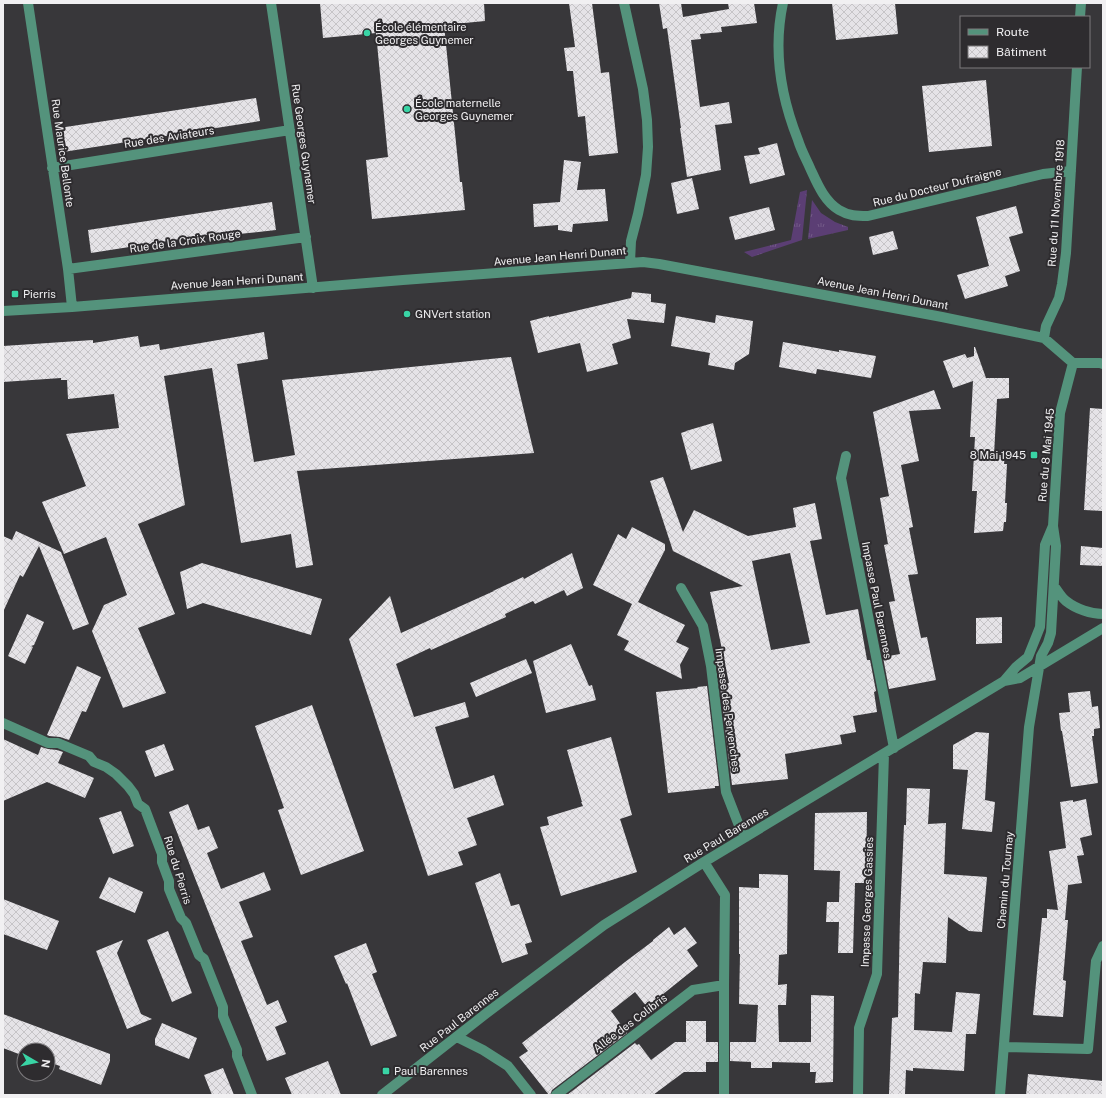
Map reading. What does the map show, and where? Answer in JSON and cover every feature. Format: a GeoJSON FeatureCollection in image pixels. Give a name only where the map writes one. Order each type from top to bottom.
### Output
{"type":"FeatureCollection","features":[{"type":"Feature","properties":{"kind":"street","name":"Rue Maurice Bellonte"},"geometry":{"type":"LineString","coordinates":[[28,3],[68,269],[72,307]]}},
{"type":"Feature","properties":{"kind":"street","name":"Rue Georges Guynemer"},"geometry":{"type":"LineString","coordinates":[[271,3],[313,288]]}},
{"type":"Feature","properties":{"kind":"street"},"geometry":{"type":"LineString","coordinates":[[624,3],[644,89],[648,147],[646,175],[631,241],[630,262]]}},
{"type":"Feature","properties":{"kind":"street","name":"Rue du Docteur Dufraigne"},"geometry":{"type":"LineString","coordinates":[[783,3],[779,40],[780,74],[787,108],[798,141],[819,186],[829,201],[839,209],[852,216],[868,216],[1043,174],[1071,171]]}},
{"type":"Feature","properties":{"kind":"street"},"geometry":{"type":"LineString","coordinates":[[1080,16],[1081,3]]}},
{"type":"Feature","properties":{"kind":"street","name":"Rue du 11 Novembre 1918"},"geometry":{"type":"LineString","coordinates":[[1044,338],[1046,326],[1059,298],[1066,253],[1077,68]]}},
{"type":"Feature","properties":{"kind":"street","name":"Rue des Aviateurs"},"geometry":{"type":"LineString","coordinates":[[52,168],[290,130]]}},
{"type":"Feature","properties":{"kind":"street","name":"Rue de la Croix Rouge"},"geometry":{"type":"LineString","coordinates":[[68,269],[306,237]]}},
{"type":"Feature","properties":{"kind":"street","name":"Avenue Jean Henri Dunant"},"geometry":{"type":"LineString","coordinates":[[3,310],[72,307],[643,262],[942,316],[1044,338],[1073,363]]}},
{"type":"Feature","properties":{"kind":"street"},"geometry":{"type":"LineString","coordinates":[[1073,363],[1103,364]]}},
{"type":"Feature","properties":{"kind":"street","name":"Rue du 8 Mai 1945"},"geometry":{"type":"LineString","coordinates":[[1039,667],[1041,656],[1048,643],[1051,633],[1056,546],[1053,526],[1060,413],[1073,363]]}},
{"type":"Feature","properties":{"kind":"street","name":"Impasse Paul Barennes"},"geometry":{"type":"LineString","coordinates":[[846,456],[841,478],[894,748]]}},
{"type":"Feature","properties":{"kind":"street","name":"Rue du 8 Mai 1945"},"geometry":{"type":"LineString","coordinates":[[1004,681],[1016,667],[1028,657],[1040,627],[1045,545],[1053,526]]}},
{"type":"Feature","properties":{"kind":"street"},"geometry":{"type":"LineString","coordinates":[[1054,586],[1067,602],[1095,614],[1103,614]]}},
{"type":"Feature","properties":{"kind":"street","name":"Impasse des Pervenches"},"geometry":{"type":"LineString","coordinates":[[681,588],[703,626],[711,666],[726,792],[738,823],[746,837]]}},
{"type":"Feature","properties":{"kind":"street","name":"Rue Paul Barennes"},"geometry":{"type":"LineString","coordinates":[[382,1095],[604,925],[704,862],[1004,681],[1020,678],[1103,628]]}},
{"type":"Feature","properties":{"kind":"street","name":"Chemin du Tournay"},"geometry":{"type":"LineString","coordinates":[[1000,1095],[1029,727],[1039,667]]}},
{"type":"Feature","properties":{"kind":"street","name":"Rue du Pierris"},"geometry":{"type":"LineString","coordinates":[[3,723],[48,743],[58,743],[89,756],[94,762],[106,767],[116,774],[134,794],[138,804],[145,809],[162,854],[162,862],[169,881],[170,889],[181,918],[186,923],[199,955],[204,959],[223,1007],[223,1016],[237,1050],[237,1056],[252,1095]]}},
{"type":"Feature","properties":{"kind":"street","name":"Impasse Georges Gassies"},"geometry":{"type":"LineString","coordinates":[[858,1095],[859,1028],[877,974],[884,754]]}},
{"type":"Feature","properties":{"kind":"street"},"geometry":{"type":"LineString","coordinates":[[704,862],[725,895],[724,1095]]}},
{"type":"Feature","properties":{"kind":"street"},"geometry":{"type":"LineString","coordinates":[[1004,1047],[1088,1049],[1096,961],[1103,946]]}},
{"type":"Feature","properties":{"kind":"street","name":"Allée des Colibris"},"geometry":{"type":"LineString","coordinates":[[556,1095],[693,990],[724,985]]}},
{"type":"Feature","properties":{"kind":"street"},"geometry":{"type":"LineString","coordinates":[[457,1037],[483,1050],[508,1066],[531,1095]]}},
{"type":"Feature","properties":{"kind":"green space"},"geometry":{"type":"Polygon","coordinates":[[[807,190],[802,240],[752,257],[744,252],[791,240],[800,192],[807,190]]]}},
{"type":"Feature","properties":{"kind":"green space"},"geometry":{"type":"Polygon","coordinates":[[[812,200],[821,213],[835,222],[848,227],[848,230],[808,239],[812,200]]]}},
{"type":"Feature","properties":{"kind":"building"},"geometry":{"type":"Polygon","coordinates":[[[320,3],[484,3],[485,21],[444,25],[460,182],[462,182],[465,210],[372,219],[366,160],[388,157],[376,33],[323,38],[320,3]]]}},
{"type":"Feature","properties":{"kind":"building"},"geometry":{"type":"Polygon","coordinates":[[[569,3],[592,3],[601,73],[609,72],[618,153],[589,156],[585,116],[578,117],[573,71],[567,71],[564,48],[575,47],[569,3]]]}},
{"type":"Feature","properties":{"kind":"building"},"geometry":{"type":"Polygon","coordinates":[[[659,3],[681,3],[683,17],[729,9],[728,3],[754,3],[757,23],[721,27],[722,32],[700,34],[701,39],[691,40],[700,107],[729,102],[732,123],[715,125],[721,170],[687,177],[667,28],[663,29],[659,3]]]}},
{"type":"Feature","properties":{"kind":"building"},"geometry":{"type":"Polygon","coordinates":[[[832,3],[895,3],[898,34],[836,40],[832,3]]]}},
{"type":"Feature","properties":{"kind":"building"},"geometry":{"type":"Polygon","coordinates":[[[986,80],[992,146],[929,152],[922,86],[986,80]]]}},
{"type":"Feature","properties":{"kind":"building"},"geometry":{"type":"Polygon","coordinates":[[[256,98],[260,121],[63,152],[59,128],[256,98]]]}},
{"type":"Feature","properties":{"kind":"building"},"geometry":{"type":"Polygon","coordinates":[[[777,143],[785,175],[750,184],[744,156],[760,154],[758,148],[777,143]]]}},
{"type":"Feature","properties":{"kind":"building"},"geometry":{"type":"Polygon","coordinates":[[[564,160],[581,162],[577,190],[605,189],[608,221],[573,224],[572,232],[558,230],[558,225],[534,227],[533,204],[560,202],[564,160]]]}},
{"type":"Feature","properties":{"kind":"building"},"geometry":{"type":"Polygon","coordinates":[[[692,178],[699,209],[677,214],[671,183],[692,178]]]}},
{"type":"Feature","properties":{"kind":"building"},"geometry":{"type":"Polygon","coordinates":[[[272,202],[276,230],[239,234],[238,230],[91,253],[88,230],[272,202]]]}},
{"type":"Feature","properties":{"kind":"building"},"geometry":{"type":"Polygon","coordinates":[[[1016,206],[1023,233],[1009,237],[1020,271],[1005,276],[1008,286],[965,299],[957,275],[989,266],[976,217],[1016,206]]]}},
{"type":"Feature","properties":{"kind":"building"},"geometry":{"type":"Polygon","coordinates":[[[769,207],[775,230],[735,240],[729,217],[769,207]]]}},
{"type":"Feature","properties":{"kind":"building"},"geometry":{"type":"Polygon","coordinates":[[[893,231],[898,249],[873,255],[869,237],[893,231]]]}},
{"type":"Feature","properties":{"kind":"building"},"geometry":{"type":"Polygon","coordinates":[[[632,292],[651,294],[651,302],[666,304],[664,323],[627,319],[631,338],[612,344],[618,364],[587,372],[580,343],[538,353],[530,321],[631,298],[632,292]]]}},
{"type":"Feature","properties":{"kind":"building"},"geometry":{"type":"Polygon","coordinates":[[[716,315],[753,321],[749,354],[735,363],[734,370],[708,365],[710,353],[671,346],[676,316],[715,323],[716,315]]]}},
{"type":"Feature","properties":{"kind":"building"},"geometry":{"type":"Polygon","coordinates":[[[264,332],[268,359],[237,364],[254,462],[295,455],[282,380],[511,357],[534,453],[297,471],[313,565],[296,568],[291,534],[241,543],[212,368],[164,376],[185,505],[138,524],[175,614],[138,628],[166,693],[123,708],[92,631],[104,605],[127,595],[106,537],[64,554],[42,502],[86,486],[66,434],[119,428],[114,394],[68,399],[67,380],[61,380],[61,378],[3,382],[3,346],[93,340],[93,343],[138,336],[140,347],[159,344],[160,350],[264,332]]]}},
{"type":"Feature","properties":{"kind":"building"},"geometry":{"type":"Polygon","coordinates":[[[783,342],[839,352],[839,350],[876,356],[871,378],[817,369],[816,374],[779,367],[783,342]]]}},
{"type":"Feature","properties":{"kind":"building"},"geometry":{"type":"Polygon","coordinates":[[[974,347],[986,378],[1009,378],[1009,398],[997,399],[994,455],[1005,455],[1004,464],[1007,464],[1005,503],[1007,503],[1006,522],[1004,522],[1003,531],[974,533],[977,491],[972,491],[975,437],[970,437],[973,381],[953,388],[943,361],[965,354],[967,358],[974,356],[974,347]]]}},
{"type":"Feature","properties":{"kind":"building"},"geometry":{"type":"Polygon","coordinates":[[[934,390],[941,409],[909,411],[919,461],[901,465],[913,527],[909,528],[918,574],[908,575],[921,638],[927,637],[936,680],[889,689],[883,657],[900,654],[889,602],[895,601],[884,545],[888,544],[880,498],[889,496],[873,412],[934,390]]]}},
{"type":"Feature","properties":{"kind":"building"},"geometry":{"type":"Polygon","coordinates":[[[1090,408],[1103,409],[1103,511],[1084,510],[1090,408]]]}},
{"type":"Feature","properties":{"kind":"building"},"geometry":{"type":"Polygon","coordinates":[[[713,423],[722,461],[691,470],[681,433],[713,423]]]}},
{"type":"Feature","properties":{"kind":"building"},"geometry":{"type":"Polygon","coordinates":[[[663,477],[683,532],[694,510],[748,536],[796,527],[793,508],[815,503],[822,539],[810,541],[826,615],[858,609],[867,660],[870,660],[876,691],[874,692],[877,712],[853,716],[856,732],[840,735],[842,744],[785,754],[788,779],[732,785],[720,685],[729,683],[710,592],[743,586],[673,551],[650,481],[663,477]],[[790,553],[752,561],[771,650],[810,643],[790,553]]]}},
{"type":"Feature","properties":{"kind":"building"},"geometry":{"type":"Polygon","coordinates":[[[632,527],[665,544],[665,550],[638,602],[685,625],[676,642],[689,648],[680,665],[682,679],[624,650],[629,641],[617,635],[632,604],[593,585],[618,534],[626,539],[632,527]]]}},
{"type":"Feature","properties":{"kind":"building"},"geometry":{"type":"Polygon","coordinates":[[[16,531],[61,552],[89,624],[73,630],[39,546],[23,577],[20,575],[3,612],[3,536],[12,540],[16,531]]]}},
{"type":"Feature","properties":{"kind":"building"},"geometry":{"type":"Polygon","coordinates":[[[1081,546],[1103,548],[1103,566],[1080,565],[1081,546]]]}},
{"type":"Feature","properties":{"kind":"building"},"geometry":{"type":"Polygon","coordinates":[[[572,553],[583,588],[567,596],[564,590],[535,604],[533,601],[505,614],[506,617],[431,650],[430,648],[396,664],[414,717],[465,702],[469,717],[435,727],[454,789],[494,775],[504,805],[467,818],[477,845],[458,852],[463,865],[428,876],[349,639],[390,596],[401,633],[523,577],[524,579],[572,553]]]}},
{"type":"Feature","properties":{"kind":"building"},"geometry":{"type":"Polygon","coordinates":[[[202,563],[322,599],[311,635],[203,603],[187,609],[180,572],[202,563]]]}},
{"type":"Feature","properties":{"kind":"building"},"geometry":{"type":"Polygon","coordinates":[[[27,614],[44,622],[34,645],[31,646],[33,647],[25,664],[8,656],[27,614]]]}},
{"type":"Feature","properties":{"kind":"building"},"geometry":{"type":"Polygon","coordinates":[[[1002,617],[1002,643],[976,644],[976,618],[1002,617]]]}},
{"type":"Feature","properties":{"kind":"building"},"geometry":{"type":"Polygon","coordinates":[[[571,644],[589,686],[592,685],[596,700],[546,713],[533,661],[571,644]]]}},
{"type":"Feature","properties":{"kind":"building"},"geometry":{"type":"Polygon","coordinates":[[[526,659],[532,673],[476,697],[470,683],[526,659]]]}},
{"type":"Feature","properties":{"kind":"building"},"geometry":{"type":"Polygon","coordinates":[[[77,666],[101,677],[86,712],[82,711],[69,740],[49,736],[47,735],[77,666]]]}},
{"type":"Feature","properties":{"kind":"building"},"geometry":{"type":"Polygon","coordinates":[[[707,686],[719,786],[715,786],[715,788],[668,793],[656,692],[707,686]]]}},
{"type":"Feature","properties":{"kind":"building"},"geometry":{"type":"Polygon","coordinates":[[[1090,691],[1092,707],[1098,706],[1100,728],[1094,729],[1094,736],[1092,736],[1098,783],[1071,787],[1059,713],[1070,712],[1068,693],[1090,691]]]}},
{"type":"Feature","properties":{"kind":"building"},"geometry":{"type":"Polygon","coordinates":[[[312,705],[364,851],[301,875],[278,810],[284,808],[255,726],[312,705]]]}},
{"type":"Feature","properties":{"kind":"building"},"geometry":{"type":"Polygon","coordinates":[[[976,732],[989,733],[985,800],[995,802],[992,832],[962,829],[968,770],[953,769],[953,745],[976,732]]]}},
{"type":"Feature","properties":{"kind":"building"},"geometry":{"type":"Polygon","coordinates":[[[611,737],[632,815],[620,819],[637,872],[561,896],[540,827],[549,825],[547,817],[583,806],[567,750],[611,737]]]}},
{"type":"Feature","properties":{"kind":"building"},"geometry":{"type":"Polygon","coordinates":[[[3,739],[38,755],[41,747],[63,752],[58,763],[94,778],[85,798],[47,782],[3,801],[3,739]]]}},
{"type":"Feature","properties":{"kind":"building"},"geometry":{"type":"Polygon","coordinates":[[[164,744],[174,770],[155,777],[145,751],[164,744]]]}},
{"type":"Feature","properties":{"kind":"building"},"geometry":{"type":"Polygon","coordinates":[[[907,788],[930,789],[928,824],[946,823],[944,874],[987,877],[982,932],[969,931],[948,917],[946,963],[923,962],[920,994],[915,993],[914,1030],[952,1032],[956,992],[980,994],[976,1034],[966,1034],[964,1071],[913,1068],[913,1071],[906,1070],[905,1094],[889,1094],[892,1018],[898,1017],[900,916],[907,788]]]}},
{"type":"Feature","properties":{"kind":"building"},"geometry":{"type":"Polygon","coordinates":[[[1086,799],[1092,835],[1080,838],[1084,855],[1077,856],[1082,883],[1068,885],[1065,920],[1068,920],[1063,980],[1066,981],[1063,1017],[1033,1015],[1042,918],[1047,918],[1047,909],[1058,910],[1049,851],[1066,848],[1060,802],[1073,800],[1073,802],[1086,799]]]}},
{"type":"Feature","properties":{"kind":"building"},"geometry":{"type":"Polygon","coordinates":[[[188,804],[198,830],[209,826],[218,848],[207,853],[221,889],[264,872],[271,890],[239,902],[253,937],[241,941],[267,1005],[278,1000],[287,1022],[275,1027],[286,1054],[267,1061],[169,812],[188,804]]]}},
{"type":"Feature","properties":{"kind":"building"},"geometry":{"type":"Polygon","coordinates":[[[121,811],[134,846],[113,854],[99,818],[121,811]]]}},
{"type":"Feature","properties":{"kind":"building"},"geometry":{"type":"Polygon","coordinates":[[[867,812],[866,883],[855,883],[853,953],[838,953],[839,922],[826,922],[827,902],[839,902],[840,871],[814,870],[815,813],[867,812]]]}},
{"type":"Feature","properties":{"kind":"building"},"geometry":{"type":"Polygon","coordinates":[[[500,873],[511,906],[519,904],[532,942],[525,944],[528,954],[502,963],[475,883],[500,873]]]}},
{"type":"Feature","properties":{"kind":"building"},"geometry":{"type":"Polygon","coordinates":[[[759,874],[788,875],[787,954],[779,955],[778,985],[787,984],[786,1005],[778,1005],[779,1042],[811,1042],[811,995],[834,996],[833,1082],[815,1083],[816,1072],[810,1072],[810,1063],[772,1062],[772,1068],[751,1068],[751,1062],[730,1061],[730,1042],[756,1042],[758,1005],[739,1004],[739,887],[759,888],[759,874]]]}},
{"type":"Feature","properties":{"kind":"building"},"geometry":{"type":"Polygon","coordinates":[[[109,877],[143,892],[135,913],[99,898],[109,877]]]}},
{"type":"Feature","properties":{"kind":"building"},"geometry":{"type":"Polygon","coordinates":[[[3,899],[59,921],[47,950],[3,934],[3,899]]]}},
{"type":"Feature","properties":{"kind":"building"},"geometry":{"type":"Polygon","coordinates":[[[669,927],[674,935],[685,927],[697,943],[687,950],[698,966],[647,1007],[635,992],[611,1011],[627,1033],[552,1090],[549,1095],[519,1057],[528,1051],[522,1043],[669,927]]]}},
{"type":"Feature","properties":{"kind":"building"},"geometry":{"type":"Polygon","coordinates":[[[168,931],[192,993],[172,1002],[147,940],[168,931]]]}},
{"type":"Feature","properties":{"kind":"building"},"geometry":{"type":"Polygon","coordinates":[[[123,940],[117,953],[141,1014],[152,1019],[127,1029],[96,951],[123,940]]]}},
{"type":"Feature","properties":{"kind":"building"},"geometry":{"type":"Polygon","coordinates":[[[366,943],[377,972],[372,974],[397,1036],[371,1046],[347,983],[346,984],[334,956],[366,943]]]}},
{"type":"Feature","properties":{"kind":"building"},"geometry":{"type":"Polygon","coordinates":[[[3,1014],[110,1054],[110,1061],[101,1085],[59,1069],[60,1066],[56,1065],[56,1042],[16,1042],[16,1053],[3,1048],[3,1014]]]}},
{"type":"Feature","properties":{"kind":"building"},"geometry":{"type":"Polygon","coordinates":[[[686,1021],[706,1021],[706,1042],[718,1042],[718,1062],[706,1062],[706,1072],[684,1072],[653,1095],[567,1095],[635,1043],[637,1045],[639,1044],[651,1060],[675,1042],[686,1042],[686,1021]]]}},
{"type":"Feature","properties":{"kind":"building"},"geometry":{"type":"Polygon","coordinates":[[[162,1023],[197,1038],[189,1059],[155,1045],[155,1039],[162,1023]]]}},
{"type":"Feature","properties":{"kind":"building"},"geometry":{"type":"Polygon","coordinates":[[[328,1061],[341,1095],[292,1095],[285,1078],[328,1061]]]}},
{"type":"Feature","properties":{"kind":"building"},"geometry":{"type":"Polygon","coordinates":[[[223,1068],[234,1095],[212,1095],[204,1075],[223,1068]]]}},
{"type":"Feature","properties":{"kind":"building"},"geometry":{"type":"Polygon","coordinates":[[[1028,1074],[1103,1081],[1103,1095],[1026,1095],[1028,1074]]]}},
{"type":"Feature","properties":{"kind":"place","name":"École élémentaire Georges Guynemer"},"geometry":{"type":"Point","coordinates":[367,33]}},
{"type":"Feature","properties":{"kind":"place","name":"École maternelle Georges Guynemer"},"geometry":{"type":"Point","coordinates":[407,109]}},
{"type":"Feature","properties":{"kind":"place","name":"Pierris"},"geometry":{"type":"Point","coordinates":[15,294]}},
{"type":"Feature","properties":{"kind":"place","name":"GNVert station"},"geometry":{"type":"Point","coordinates":[407,314]}},
{"type":"Feature","properties":{"kind":"place","name":"8 Mai 1945"},"geometry":{"type":"Point","coordinates":[1034,455]}},
{"type":"Feature","properties":{"kind":"place","name":"Paul Barennes"},"geometry":{"type":"Point","coordinates":[386,1071]}}]}
